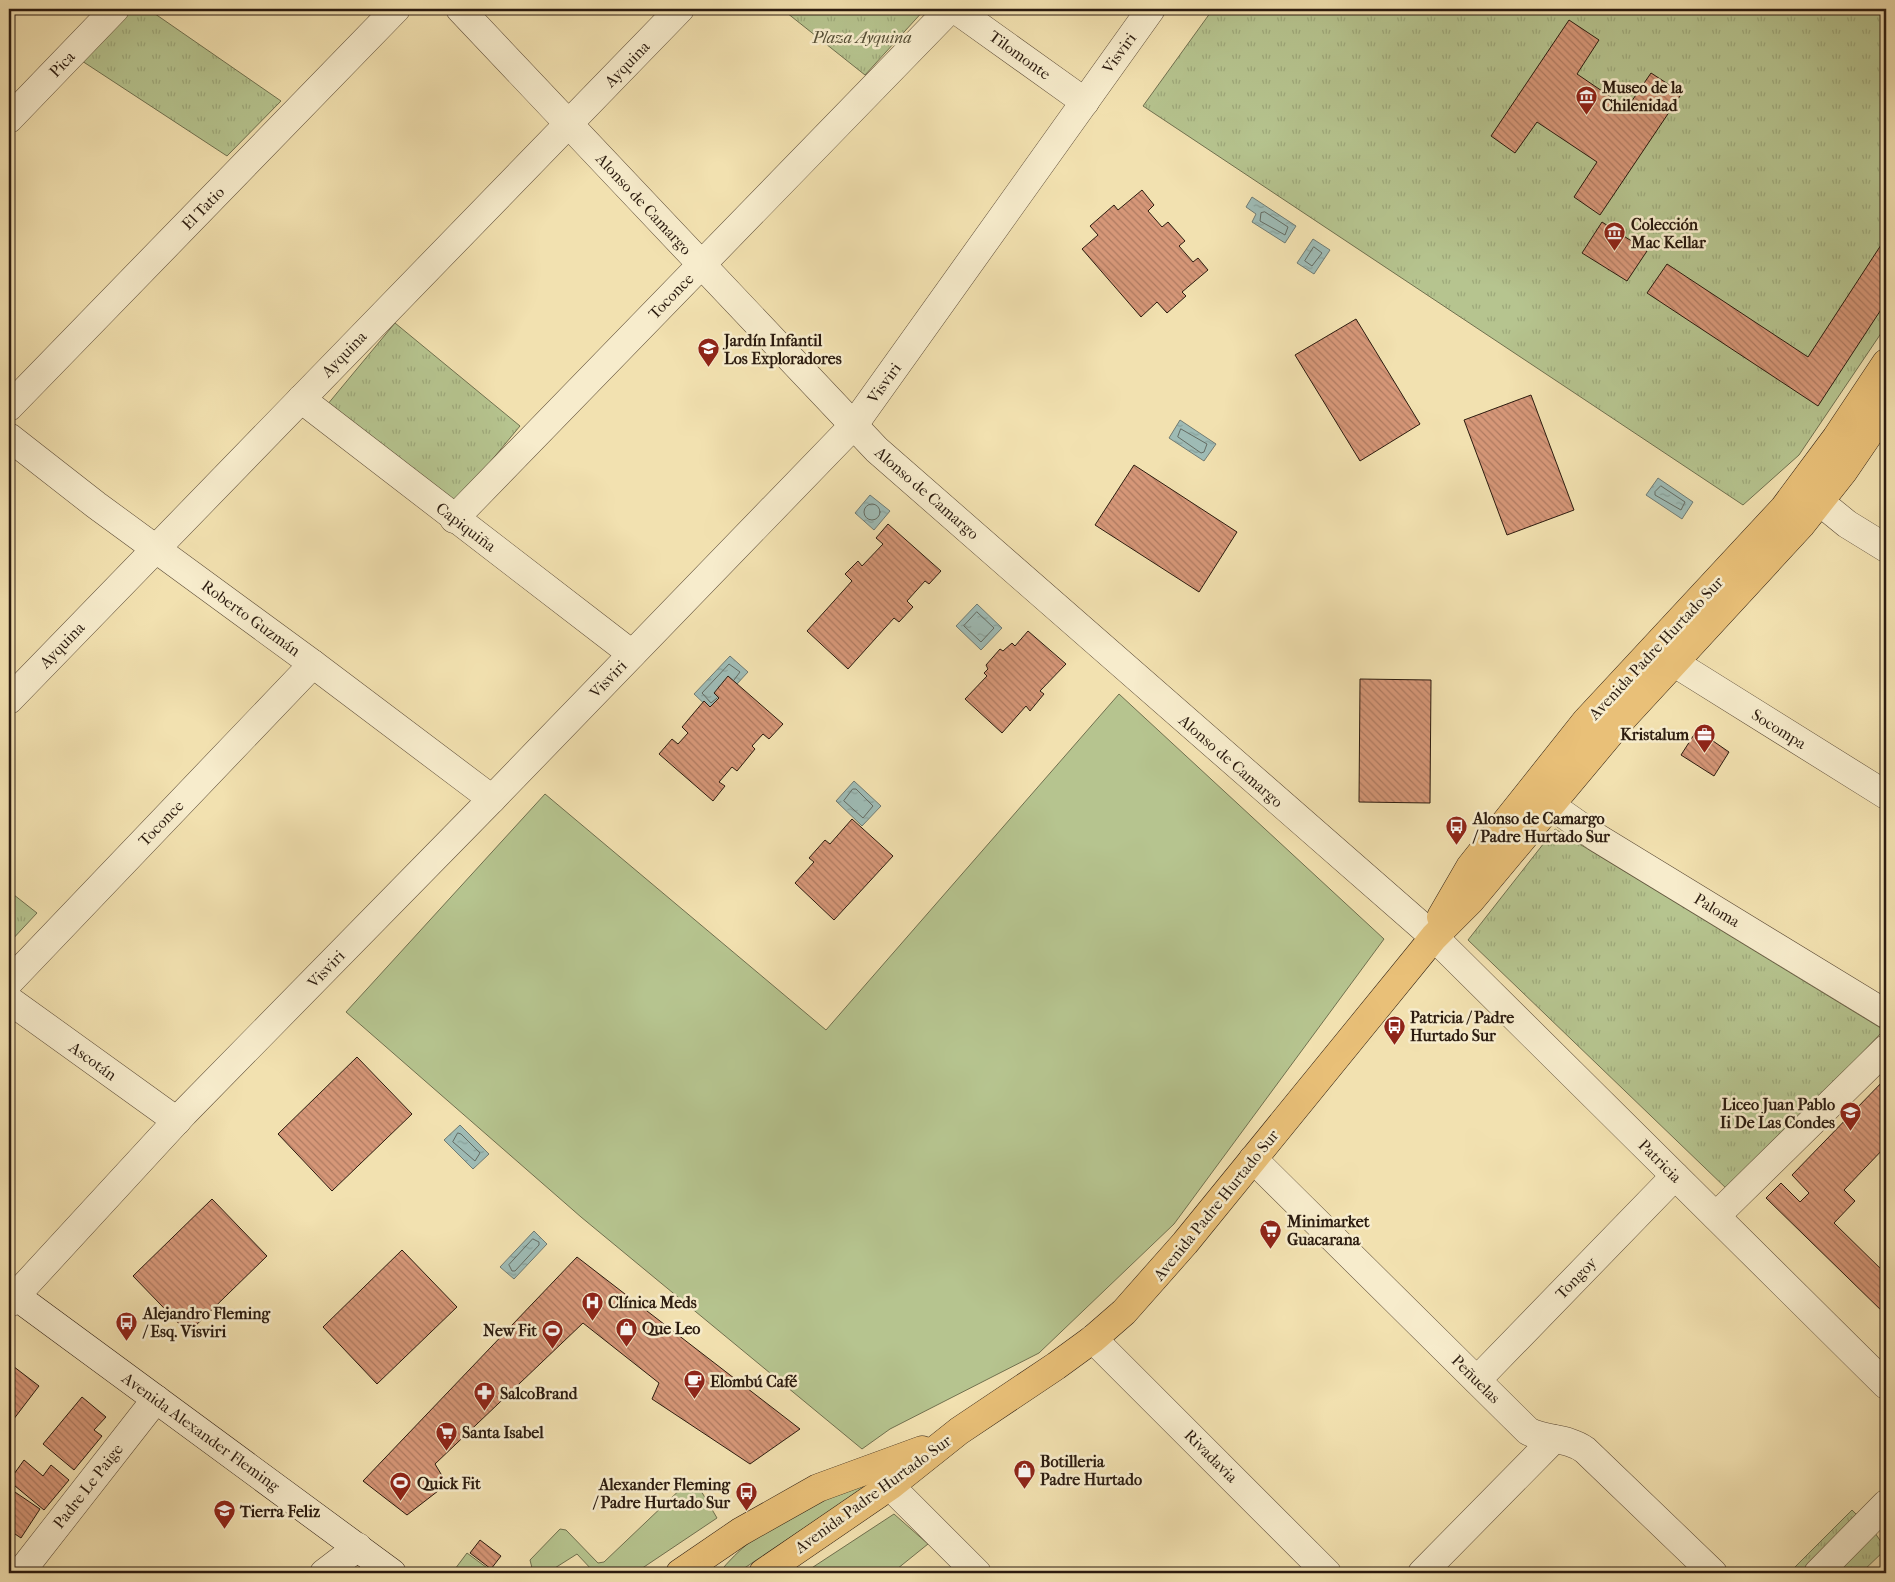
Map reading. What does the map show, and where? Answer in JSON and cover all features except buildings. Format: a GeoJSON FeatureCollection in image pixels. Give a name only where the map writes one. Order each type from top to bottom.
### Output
{"type":"FeatureCollection","features":[{"type":"Feature","properties":{"kind":"main road","name":"Avenida Padre Hurtado Sur"},"geometry":{"type":"LineString","coordinates":[[1434,937],[1460,882],[1532,788],[1598,708],[1784,508],[1831,445],[1886,363]]}},
{"type":"Feature","properties":{"kind":"main road","name":"Avenida Padre Hurtado Sur"},"geometry":{"type":"LineString","coordinates":[[763,1573],[890,1486],[959,1432],[1093,1339],[1149,1286],[1434,937],[1471,900],[1549,804],[1673,662],[1820,502],[1886,409]]}},
{"type":"Feature","properties":{"kind":"main road","name":"Avenida Padre Hurtado Sur"},"geometry":{"type":"LineString","coordinates":[[680,1573],[740,1532],[802,1496],[818,1488],[911,1456],[959,1432]]}},
{"type":"Feature","properties":{"kind":"street","name":"Pica"},"geometry":{"type":"LineString","coordinates":[[9,119],[115,9]]}},
{"type":"Feature","properties":{"kind":"street","name":"El Tatio"},"geometry":{"type":"LineString","coordinates":[[9,407],[396,9]]}},
{"type":"Feature","properties":{"kind":"street","name":"Alonso de Camargo"},"geometry":{"type":"LineString","coordinates":[[460,9],[853,426],[932,498],[1434,937]]}},
{"type":"Feature","properties":{"kind":"street","name":"Ayquina"},"geometry":{"type":"LineString","coordinates":[[9,699],[680,9]]}},
{"type":"Feature","properties":{"kind":"street","name":"Toconce"},"geometry":{"type":"LineString","coordinates":[[454,519],[950,9]]}},
{"type":"Feature","properties":{"kind":"street","name":"Tilomonte"},"geometry":{"type":"LineString","coordinates":[[955,9],[1085,102]]}},
{"type":"Feature","properties":{"kind":"street","name":"Visviri"},"geometry":{"type":"LineString","coordinates":[[11,1296],[176,1121],[492,799],[853,426],[1151,9]]}},
{"type":"Feature","properties":{"kind":"street","name":"Capiquiña"},"geometry":{"type":"LineString","coordinates":[[300,400],[632,654]]}},
{"type":"Feature","properties":{"kind":"street","name":"Roberto Guzmán"},"geometry":{"type":"LineString","coordinates":[[9,437],[96,505],[313,664],[492,799]]}},
{"type":"Feature","properties":{"kind":"street"},"geometry":{"type":"LineString","coordinates":[[1820,502],[1847,524],[1886,548]]}},
{"type":"Feature","properties":{"kind":"street","name":"Socompa"},"geometry":{"type":"LineString","coordinates":[[1673,662],[1886,795]]}},
{"type":"Feature","properties":{"kind":"street","name":"Toconce"},"geometry":{"type":"LineString","coordinates":[[9,982],[313,664]]}},
{"type":"Feature","properties":{"kind":"street","name":"Paloma"},"geometry":{"type":"LineString","coordinates":[[1549,804],[1596,837],[1886,1014]]}},
{"type":"Feature","properties":{"kind":"street","name":"Patricia"},"geometry":{"type":"LineString","coordinates":[[1434,937],[1886,1385]]}},
{"type":"Feature","properties":{"kind":"street","name":"Ascotán"},"geometry":{"type":"LineString","coordinates":[[9,1000],[176,1121]]}},
{"type":"Feature","properties":{"kind":"street"},"geometry":{"type":"LineString","coordinates":[[1716,1216],[1886,1049]]}},
{"type":"Feature","properties":{"kind":"street","name":"Peñuelas"},"geometry":{"type":"LineString","coordinates":[[1253,1160],[1528,1431],[1536,1435],[1572,1442],[1591,1455],[1713,1573]]}},
{"type":"Feature","properties":{"kind":"street","name":"Tongoy"},"geometry":{"type":"LineString","coordinates":[[1477,1380],[1675,1176]]}},
{"type":"Feature","properties":{"kind":"street","name":"Avenida Alexander Fleming"},"geometry":{"type":"LineString","coordinates":[[11,1296],[156,1399],[392,1573]]}},
{"type":"Feature","properties":{"kind":"street","name":"Rivadavia"},"geometry":{"type":"LineString","coordinates":[[1093,1339],[1327,1573]]}},
{"type":"Feature","properties":{"kind":"street","name":"Padre Le Paige"},"geometry":{"type":"LineString","coordinates":[[20,1573],[156,1399]]}},
{"type":"Feature","properties":{"kind":"street"},"geometry":{"type":"LineString","coordinates":[[1422,1573],[1554,1439]]}},
{"type":"Feature","properties":{"kind":"street"},"geometry":{"type":"LineString","coordinates":[[890,1486],[976,1573]]}},
{"type":"Feature","properties":{"kind":"street"},"geometry":{"type":"LineString","coordinates":[[1818,1573],[1886,1504]]}},
{"type":"Feature","properties":{"kind":"street"},"geometry":{"type":"LineString","coordinates":[[324,1573],[358,1547]]}},
{"type":"Feature","properties":{"kind":"green space"},"geometry":{"type":"Polygon","coordinates":[[[130,9],[148,9],[281,101],[227,156],[82,61],[130,9]]]}},
{"type":"Feature","properties":{"kind":"green space","name":"Plaza Ayquina"},"geometry":{"type":"Polygon","coordinates":[[[782,9],[925,9],[865,75],[782,9]]]}},
{"type":"Feature","properties":{"kind":"green space"},"geometry":{"type":"Polygon","coordinates":[[[1213,9],[1886,9],[1886,326],[1799,455],[1743,505],[1143,106],[1213,9]]]}},
{"type":"Feature","properties":{"kind":"green space"},"geometry":{"type":"Polygon","coordinates":[[[395,323],[520,426],[452,508],[327,405],[395,323]]]}},
{"type":"Feature","properties":{"kind":"green space"},"geometry":{"type":"Polygon","coordinates":[[[1119,694],[1384,939],[1174,1224],[1039,1353],[890,1429],[862,1449],[581,1217],[346,1012],[545,794],[826,1030],[1119,694]]]}},
{"type":"Feature","properties":{"kind":"green space"},"geometry":{"type":"Polygon","coordinates":[[[1555,829],[1884,1030],[1729,1191],[1468,940],[1555,829]]]}},
{"type":"Feature","properties":{"kind":"green space"},"geometry":{"type":"Polygon","coordinates":[[[9,891],[37,913],[9,943],[9,891]]]}},
{"type":"Feature","properties":{"kind":"green space"},"geometry":{"type":"Polygon","coordinates":[[[688,1482],[697,1484],[717,1518],[635,1573],[590,1573],[593,1571],[577,1554],[547,1573],[537,1572],[532,1568],[530,1560],[560,1529],[566,1530],[598,1563],[604,1562],[688,1482]]]}},
{"type":"Feature","properties":{"kind":"green space"},"geometry":{"type":"Polygon","coordinates":[[[867,1483],[866,1487],[737,1573],[719,1573],[734,1556],[768,1529],[806,1508],[867,1483]]]}},
{"type":"Feature","properties":{"kind":"green space"},"geometry":{"type":"Polygon","coordinates":[[[1852,1510],[1875,1533],[1886,1549],[1861,1573],[1789,1573],[1852,1510]]]}},
{"type":"Feature","properties":{"kind":"green space"},"geometry":{"type":"Polygon","coordinates":[[[894,1514],[928,1544],[892,1573],[804,1573],[894,1514]]]}},
{"type":"Feature","properties":{"kind":"green space"},"geometry":{"type":"Polygon","coordinates":[[[467,1553],[494,1573],[452,1573],[467,1553]]]}},
{"type":"Feature","properties":{"kind":"water"},"geometry":{"type":"Polygon","coordinates":[[[1252,197],[1296,226],[1285,243],[1252,222],[1256,214],[1246,207],[1252,197]]]}},
{"type":"Feature","properties":{"kind":"water"},"geometry":{"type":"Polygon","coordinates":[[[1313,239],[1330,250],[1314,274],[1297,263],[1313,239]]]}},
{"type":"Feature","properties":{"kind":"water"},"geometry":{"type":"Polygon","coordinates":[[[1180,420],[1216,444],[1204,461],[1169,438],[1180,420]]]}},
{"type":"Feature","properties":{"kind":"water"},"geometry":{"type":"Polygon","coordinates":[[[1658,478],[1693,502],[1682,519],[1646,495],[1658,478]]]}},
{"type":"Feature","properties":{"kind":"water"},"geometry":{"type":"Polygon","coordinates":[[[870,495],[890,511],[874,530],[855,513],[870,495]]]}},
{"type":"Feature","properties":{"kind":"water"},"geometry":{"type":"Polygon","coordinates":[[[977,604],[1002,628],[981,650],[956,626],[977,604]]]}},
{"type":"Feature","properties":{"kind":"water"},"geometry":{"type":"Polygon","coordinates":[[[730,656],[748,672],[712,711],[694,694],[730,656]]]}},
{"type":"Feature","properties":{"kind":"water"},"geometry":{"type":"Polygon","coordinates":[[[854,781],[881,806],[862,826],[836,801],[854,781]]]}},
{"type":"Feature","properties":{"kind":"water"},"geometry":{"type":"Polygon","coordinates":[[[460,1125],[489,1154],[473,1169],[444,1140],[460,1125]]]}},
{"type":"Feature","properties":{"kind":"water"},"geometry":{"type":"Polygon","coordinates":[[[534,1231],[547,1244],[514,1279],[500,1267],[534,1231]]]}},
{"type":"Feature","properties":{"kind":"place","name":"Museo de la Chilenidad"},"geometry":{"type":"Point","coordinates":[1586,115]}},
{"type":"Feature","properties":{"kind":"place","name":"Colección Mac Kellar"},"geometry":{"type":"Point","coordinates":[1615,252]}},
{"type":"Feature","properties":{"kind":"place","name":"Jardín Infantil Los Exploradores"},"geometry":{"type":"Point","coordinates":[708,368]}},
{"type":"Feature","properties":{"kind":"place","name":"Kristalum"},"geometry":{"type":"Point","coordinates":[1705,753]}},
{"type":"Feature","properties":{"kind":"place","name":"Alonso de Camargo / Padre Hurtado Sur"},"geometry":{"type":"Point","coordinates":[1457,846]}},
{"type":"Feature","properties":{"kind":"place","name":"Patricia / Padre Hurtado Sur"},"geometry":{"type":"Point","coordinates":[1394,1045]}},
{"type":"Feature","properties":{"kind":"place","name":"Liceo Juan Pablo Ii De Las Condes"},"geometry":{"type":"Point","coordinates":[1851,1132]}},
{"type":"Feature","properties":{"kind":"place","name":"Minimarket Guacarana"},"geometry":{"type":"Point","coordinates":[1271,1249]}},
{"type":"Feature","properties":{"kind":"place","name":"Clínica Meds"},"geometry":{"type":"Point","coordinates":[592,1321]}},
{"type":"Feature","properties":{"kind":"place","name":"Alejandro Fleming / Esq. Visviri"},"geometry":{"type":"Point","coordinates":[127,1341]}},
{"type":"Feature","properties":{"kind":"place","name":"Que Leo"},"geometry":{"type":"Point","coordinates":[626,1347]}},
{"type":"Feature","properties":{"kind":"place","name":"New Fit"},"geometry":{"type":"Point","coordinates":[553,1349]}},
{"type":"Feature","properties":{"kind":"place","name":"Elombú Café"},"geometry":{"type":"Point","coordinates":[694,1400]}},
{"type":"Feature","properties":{"kind":"place","name":"SalcoBrand"},"geometry":{"type":"Point","coordinates":[484,1412]}},
{"type":"Feature","properties":{"kind":"place","name":"Santa Isabel"},"geometry":{"type":"Point","coordinates":[446,1451]}},
{"type":"Feature","properties":{"kind":"place","name":"Botilleria Padre Hurtado"},"geometry":{"type":"Point","coordinates":[1024,1489]}},
{"type":"Feature","properties":{"kind":"place","name":"Quick Fit"},"geometry":{"type":"Point","coordinates":[401,1502]}},
{"type":"Feature","properties":{"kind":"place","name":"Alexander Fleming / Padre Hurtado Sur"},"geometry":{"type":"Point","coordinates":[746,1512]}},
{"type":"Feature","properties":{"kind":"place","name":"Tierra Feliz"},"geometry":{"type":"Point","coordinates":[224,1530]}}]}
